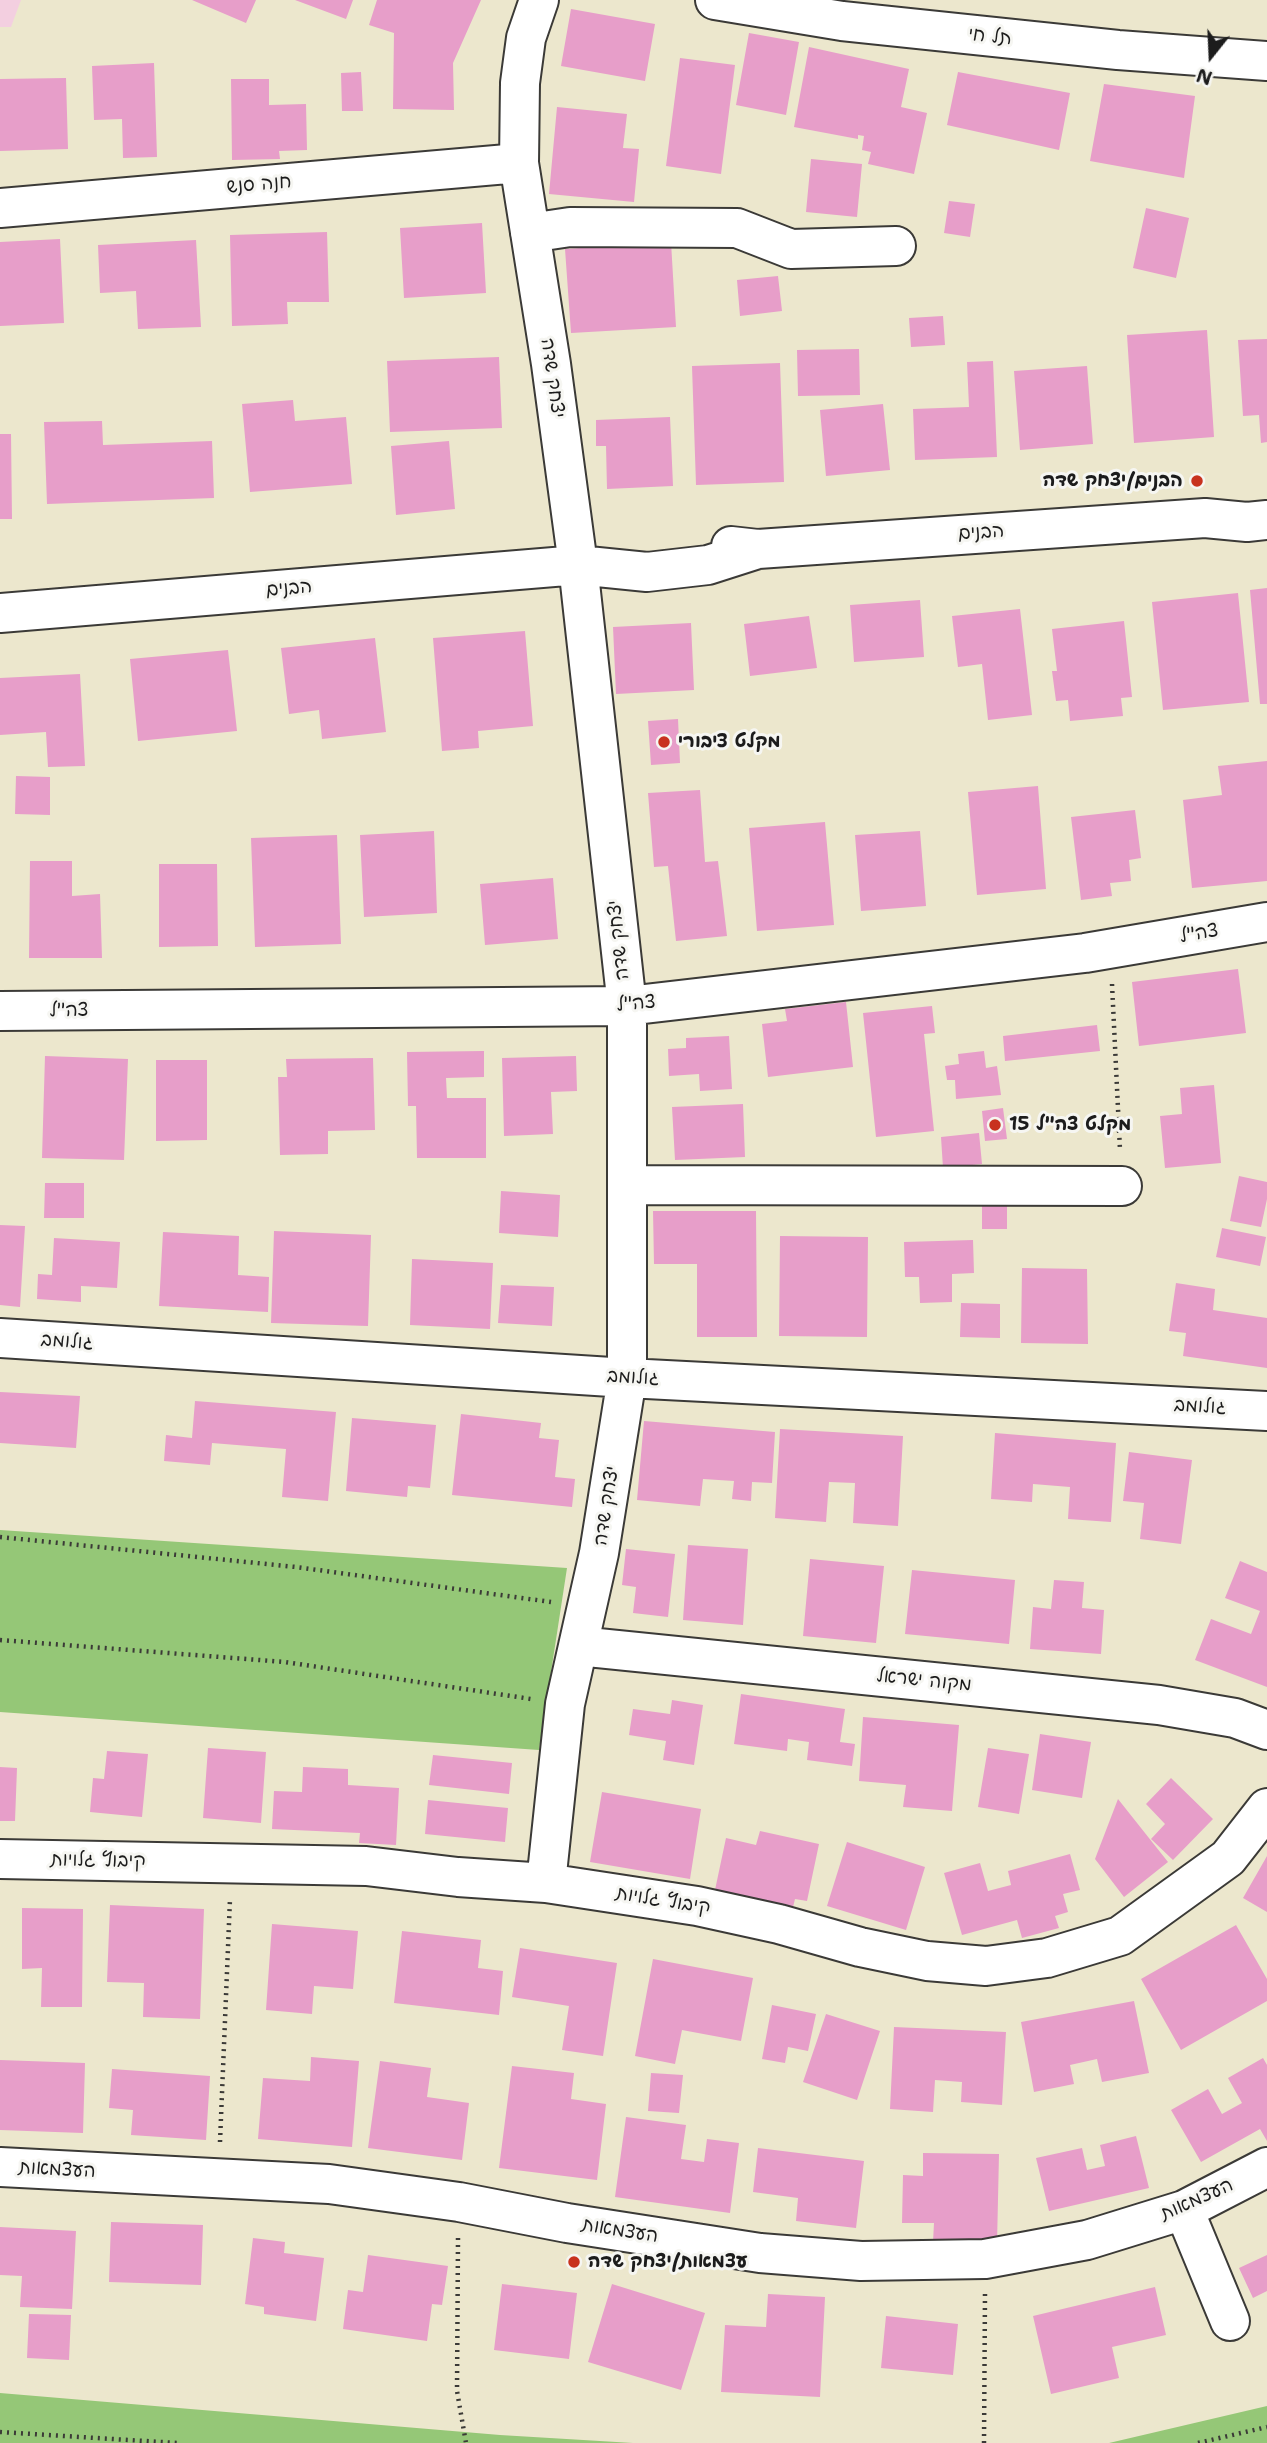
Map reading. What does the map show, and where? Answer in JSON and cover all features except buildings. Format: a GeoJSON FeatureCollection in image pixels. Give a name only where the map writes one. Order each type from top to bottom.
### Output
{"type":"FeatureCollection","features":[{"type":"Feature","properties":{"kind":"street","name":"יצחק שדה"},"geometry":{"type":"LineString","coordinates":[[539,0],[526,38],[520,83],[519,163],[551,364],[578,565],[626,1006],[626,1378],[600,1553],[565,1704],[546,1883]]}},
{"type":"Feature","properties":{"kind":"street","name":"תל חי"},"geometry":{"type":"LineString","coordinates":[[715,0],[842,22],[1091,47],[1267,61]]}},
{"type":"Feature","properties":{"kind":"street","name":"חנה סנש"},"geometry":{"type":"LineString","coordinates":[[0,208],[519,163]]}},
{"type":"Feature","properties":{"kind":"street"},"geometry":{"type":"LineString","coordinates":[[530,233],[570,227],[737,228],[792,249],[896,246]]}},
{"type":"Feature","properties":{"kind":"street","name":"הבנים"},"geometry":{"type":"LineString","coordinates":[[1205,518],[1223,509],[1267,496]]}},
{"type":"Feature","properties":{"kind":"street","name":"הבנים"},"geometry":{"type":"LineString","coordinates":[[0,613],[578,565],[647,572],[708,565],[758,549],[1205,518],[1267,520]]}},
{"type":"Feature","properties":{"kind":"street","name":"צה\"ל"},"geometry":{"type":"LineString","coordinates":[[0,1012],[626,1006],[1111,948],[1267,922]]}},
{"type":"Feature","properties":{"kind":"street"},"geometry":{"type":"LineString","coordinates":[[626,1185],[1122,1186]]}},
{"type":"Feature","properties":{"kind":"street","name":"גולומב"},"geometry":{"type":"LineString","coordinates":[[0,1338],[626,1378],[1267,1411]]}},
{"type":"Feature","properties":{"kind":"street","name":"מקוה ישראל"},"geometry":{"type":"LineString","coordinates":[[578,1646],[1159,1704],[1235,1718],[1267,1730]]}},
{"type":"Feature","properties":{"kind":"street","name":"קיבוץ גלויות"},"geometry":{"type":"LineString","coordinates":[[0,1859],[366,1866],[458,1877],[546,1883],[697,1906],[927,1961],[986,1966],[1047,1958],[1120,1936],[1228,1858],[1267,1808]]}},
{"type":"Feature","properties":{"kind":"street","name":"העצמאות"},"geometry":{"type":"LineString","coordinates":[[0,2167],[329,2184],[459,2202],[567,2223],[761,2253],[861,2261],[985,2259],[1087,2240],[1184,2210],[1267,2167]]}},
{"type":"Feature","properties":{"kind":"street"},"geometry":{"type":"LineString","coordinates":[[1184,2210],[1230,2321]]}},
{"type":"Feature","properties":{"kind":"path"},"geometry":{"type":"LineString","coordinates":[[1111,948],[1122,1186]]}},
{"type":"Feature","properties":{"kind":"path"},"geometry":{"type":"LineString","coordinates":[[0,1537],[296,1567],[587,1607]]}},
{"type":"Feature","properties":{"kind":"path"},"geometry":{"type":"LineString","coordinates":[[0,1640],[285,1662],[565,1704]]}},
{"type":"Feature","properties":{"kind":"path"},"geometry":{"type":"LineString","coordinates":[[219,2178],[232,1863]]}},
{"type":"Feature","properties":{"kind":"path"},"geometry":{"type":"LineString","coordinates":[[459,2202],[457,2391],[466,2443]]}},
{"type":"Feature","properties":{"kind":"path"},"geometry":{"type":"LineString","coordinates":[[984,2443],[985,2259]]}},
{"type":"Feature","properties":{"kind":"path"},"geometry":{"type":"LineString","coordinates":[[1198,2443],[1267,2427]]}},
{"type":"Feature","properties":{"kind":"path"},"geometry":{"type":"LineString","coordinates":[[0,2432],[177,2443]]}},
{"type":"Feature","properties":{"kind":"shaded area"},"geometry":{"type":"Polygon","coordinates":[[[0,0],[21,0],[11,27],[0,27],[0,0]]]}},
{"type":"Feature","properties":{"kind":"green space"},"geometry":{"type":"Polygon","coordinates":[[[0,1530],[567,1568],[539,1750],[0,1712],[0,1530]]]}},
{"type":"Feature","properties":{"kind":"green space"},"geometry":{"type":"Polygon","coordinates":[[[0,2393],[500,2435],[633,2443],[0,2443],[0,2393]]]}},
{"type":"Feature","properties":{"kind":"green space"},"geometry":{"type":"Polygon","coordinates":[[[1267,2406],[1267,2443],[1109,2443],[1267,2406]]]}},
{"type":"Feature","properties":{"kind":"place","name":"הבנים/יצחק שדה"},"geometry":{"type":"Point","coordinates":[1197,481]}},
{"type":"Feature","properties":{"kind":"place","name":"מקלט ציבורי"},"geometry":{"type":"Point","coordinates":[664,742]}},
{"type":"Feature","properties":{"kind":"place","name":"מקלט צה\"ל 15"},"geometry":{"type":"Point","coordinates":[995,1125]}},
{"type":"Feature","properties":{"kind":"place","name":"עצמאות/יצחק שדה"},"geometry":{"type":"Point","coordinates":[574,2262]}}]}
